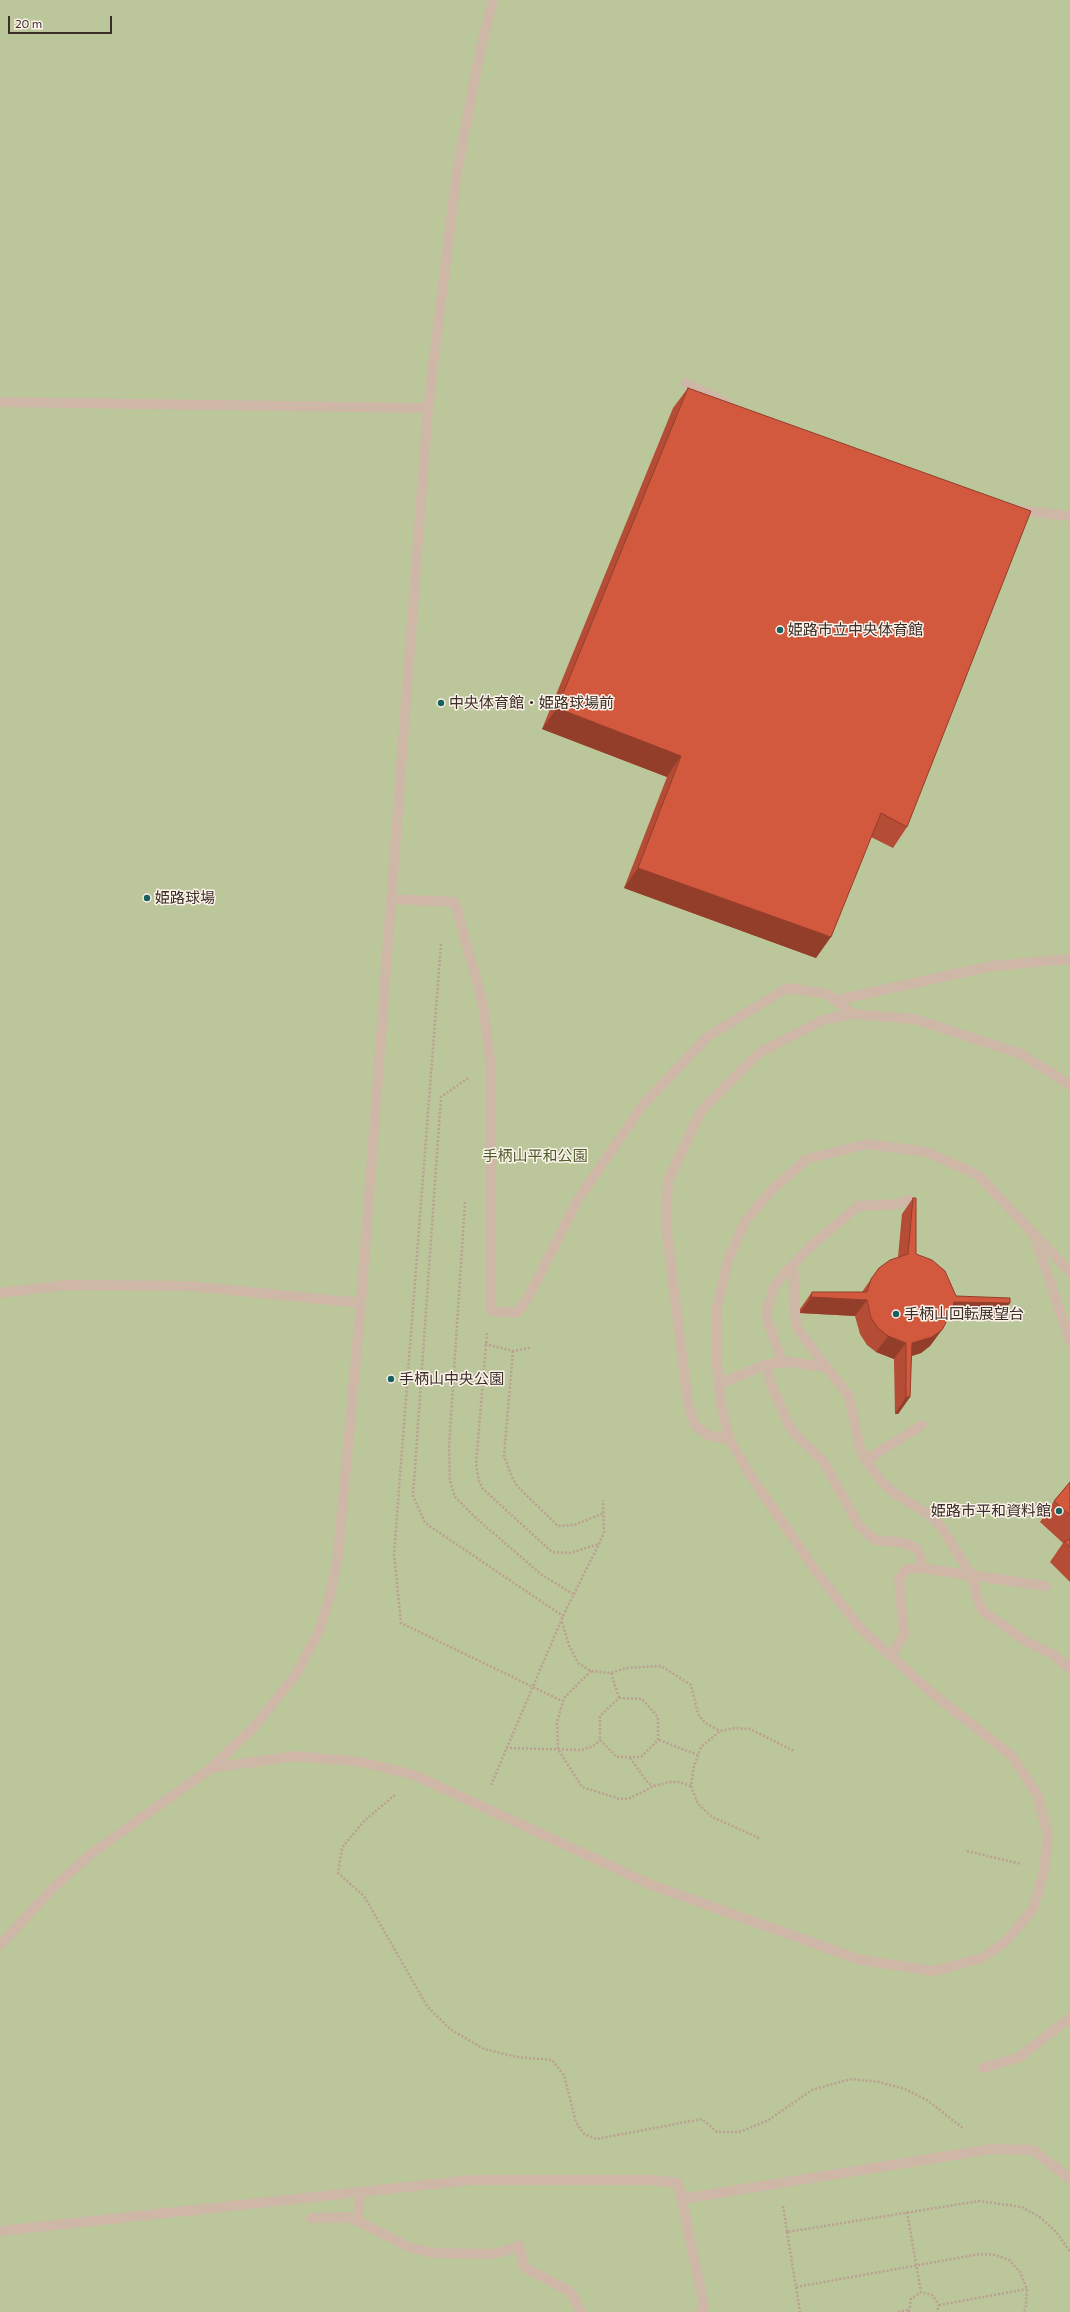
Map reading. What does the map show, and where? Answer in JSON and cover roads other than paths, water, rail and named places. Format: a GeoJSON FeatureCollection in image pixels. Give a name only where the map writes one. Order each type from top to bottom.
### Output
{"type":"FeatureCollection","features":[{"type":"Feature","properties":{"kind":"street"},"geometry":{"type":"LineString","coordinates":[[0,1945],[53,1888],[92,1853],[212,1768],[255,1726],[297,1673],[319,1631],[328,1603],[338,1555],[361,1303],[428,408],[457,171],[481,46],[493,0]]}},
{"type":"Feature","properties":{"kind":"street"},"geometry":{"type":"LineString","coordinates":[[686,383],[740,409]]}},
{"type":"Feature","properties":{"kind":"street"},"geometry":{"type":"LineString","coordinates":[[0,402],[428,408]]}},
{"type":"Feature","properties":{"kind":"street"},"geometry":{"type":"LineString","coordinates":[[1004,509],[1070,516]]}},
{"type":"Feature","properties":{"kind":"street"},"geometry":{"type":"LineString","coordinates":[[392,899],[455,902],[483,1004],[491,1067],[491,1311],[517,1313],[529,1296],[577,1201],[637,1113],[707,1037],[787,988],[828,994],[853,1014]]}},
{"type":"Feature","properties":{"kind":"street"},"geometry":{"type":"LineString","coordinates":[[837,1000],[992,966],[1070,959]]}},
{"type":"Feature","properties":{"kind":"street"},"geometry":{"type":"LineString","coordinates":[[729,1439],[708,1435],[695,1425],[688,1404],[666,1224],[668,1181],[701,1111],[759,1052],[823,1020],[853,1014],[914,1019],[943,1028],[1021,1054],[1070,1085]]}},
{"type":"Feature","properties":{"kind":"street"},"geometry":{"type":"LineString","coordinates":[[212,1768],[296,1756],[361,1762],[417,1776],[654,1886],[861,1960],[934,1971],[982,1958],[1006,1941],[1033,1909],[1044,1870],[1048,1836],[1037,1794],[1012,1756],[932,1693],[861,1629],[815,1570],[751,1476],[729,1439],[719,1384],[716,1353],[717,1306],[728,1260],[746,1220],[774,1188],[807,1159],[867,1144],[927,1152],[978,1175],[1070,1272]]}},
{"type":"Feature","properties":{"kind":"street"},"geometry":{"type":"LineString","coordinates":[[782,1362],[767,1318],[767,1309],[774,1287],[811,1246],[858,1206],[898,1204],[908,1200]]}},
{"type":"Feature","properties":{"kind":"street"},"geometry":{"type":"LineString","coordinates":[[1033,1234],[1070,1341]]}},
{"type":"Feature","properties":{"kind":"street"},"geometry":{"type":"LineString","coordinates":[[793,1265],[796,1325],[849,1396],[860,1449],[866,1460],[882,1482],[894,1493],[936,1520],[970,1575],[980,1606],[984,1612],[1027,1642],[1054,1655],[1070,1669]]}},
{"type":"Feature","properties":{"kind":"street"},"geometry":{"type":"LineString","coordinates":[[0,1293],[68,1285],[190,1286],[361,1303]]}},
{"type":"Feature","properties":{"kind":"street"},"geometry":{"type":"LineString","coordinates":[[719,1384],[768,1364],[782,1362],[826,1367]]}},
{"type":"Feature","properties":{"kind":"street"},"geometry":{"type":"LineString","coordinates":[[768,1364],[770,1382],[789,1425],[795,1434],[824,1462],[859,1526],[875,1540],[905,1543],[917,1549],[922,1562],[921,1568]]}},
{"type":"Feature","properties":{"kind":"street"},"geometry":{"type":"LineString","coordinates":[[866,1460],[922,1425]]}},
{"type":"Feature","properties":{"kind":"street"},"geometry":{"type":"LineString","coordinates":[[892,1656],[904,1635],[899,1579],[906,1569],[921,1568],[1046,1586]]}},
{"type":"Feature","properties":{"kind":"street"},"geometry":{"type":"LineString","coordinates":[[982,2068],[1018,2058],[1070,2018]]}},
{"type":"Feature","properties":{"kind":"street"},"geometry":{"type":"LineString","coordinates":[[682,2199],[779,2182],[991,2149],[1033,2150],[1070,2179]]}},
{"type":"Feature","properties":{"kind":"street"},"geometry":{"type":"LineString","coordinates":[[0,2231],[471,2180],[652,2180],[678,2183],[704,2305],[701,2312]]}},
{"type":"Feature","properties":{"kind":"street"},"geometry":{"type":"LineString","coordinates":[[358,2221],[360,2192]]}},
{"type":"Feature","properties":{"kind":"street"},"geometry":{"type":"LineString","coordinates":[[311,2218],[347,2217],[409,2247],[433,2253],[492,2254],[508,2250],[520,2244],[524,2267],[571,2292],[581,2312]]}},
{"type":"Feature","properties":{"kind":"place","name":"姫路市立中央体育館"},"geometry":{"type":"Point","coordinates":[780,630]}},
{"type":"Feature","properties":{"kind":"place","name":"中央体育館・姫路球場前"},"geometry":{"type":"Point","coordinates":[441,703]}},
{"type":"Feature","properties":{"kind":"place","name":"姫路球場"},"geometry":{"type":"Point","coordinates":[147,898]}},
{"type":"Feature","properties":{"kind":"place","name":"手柄山回転展望台"},"geometry":{"type":"Point","coordinates":[896,1314]}},
{"type":"Feature","properties":{"kind":"place","name":"手柄山中央公園"},"geometry":{"type":"Point","coordinates":[391,1379]}},
{"type":"Feature","properties":{"kind":"place","name":"姫路市平和資料館"},"geometry":{"type":"Point","coordinates":[1059,1511]}},
{"type":"Feature","properties":{"kind":"park label","name":"手柄山平和公園"},"geometry":{"type":"Point","coordinates":[535,1156]}}]}
